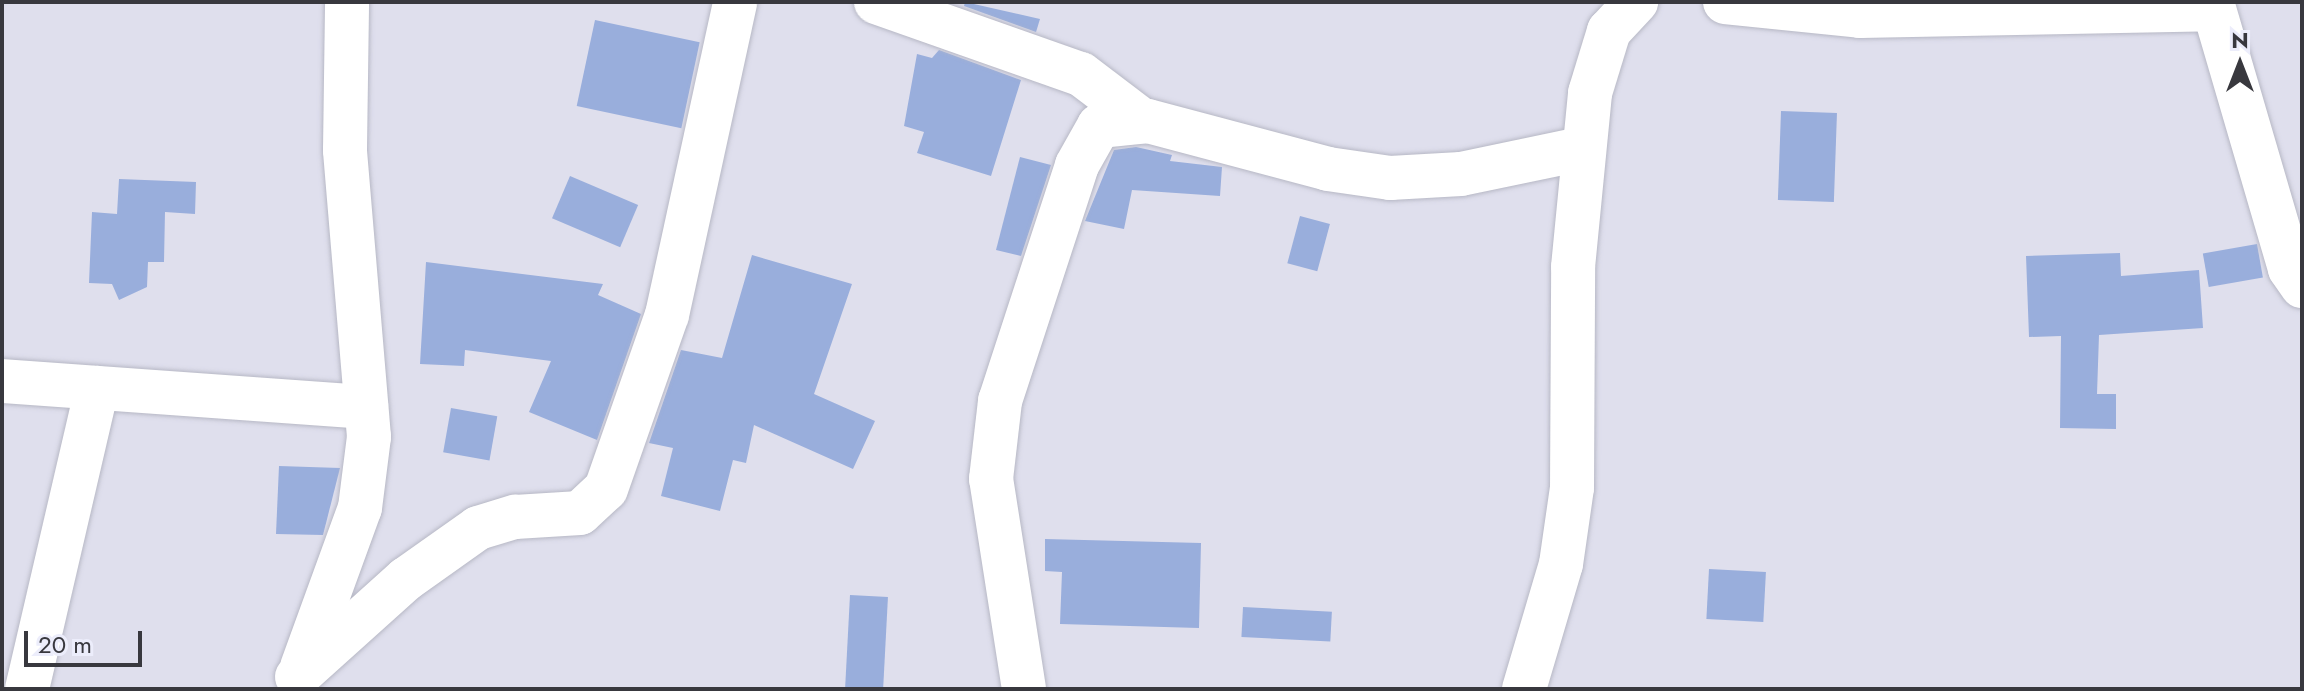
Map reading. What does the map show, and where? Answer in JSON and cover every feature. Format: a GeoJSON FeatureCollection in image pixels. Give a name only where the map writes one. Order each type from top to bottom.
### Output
{"type":"FeatureCollection","features":[{"type":"Feature","properties":{"kind":"street"},"geometry":{"type":"LineString","coordinates":[[294,683],[360,508],[366,407],[345,150],[347,2]]}},
{"type":"Feature","properties":{"kind":"street"},"geometry":{"type":"LineString","coordinates":[[294,683],[406,579],[478,528],[515,517],[580,513],[606,489],[667,315],[735,2]]}},
{"type":"Feature","properties":{"kind":"street"},"geometry":{"type":"LineString","coordinates":[[876,2],[1081,74],[1143,121]]}},
{"type":"Feature","properties":{"kind":"street"},"geometry":{"type":"LineString","coordinates":[[1524,689],[1561,564],[1572,488],[1581,149],[1598,58],[1609,31],[1636,2]]}},
{"type":"Feature","properties":{"kind":"street"},"geometry":{"type":"LineString","coordinates":[[1725,2],[1860,16],[2212,6],[2290,269],[2302,286]]}},
{"type":"Feature","properties":{"kind":"street"},"geometry":{"type":"LineString","coordinates":[[1024,689],[991,479],[1000,401],[1077,165],[1099,126],[1143,121],[1328,169],[1390,178],[1461,174],[1581,149]]}},
{"type":"Feature","properties":{"kind":"street"},"geometry":{"type":"LineString","coordinates":[[2,381],[366,407]]}},
{"type":"Feature","properties":{"kind":"street"},"geometry":{"type":"LineString","coordinates":[[27,689],[97,388]]}},
{"type":"Feature","properties":{"kind":"building"},"geometry":{"type":"Polygon","coordinates":[[[965,2],[1040,19],[1036,32],[964,6],[965,2]]]}},
{"type":"Feature","properties":{"kind":"building"},"geometry":{"type":"Polygon","coordinates":[[[595,20],[700,42],[681,128],[577,106],[595,20]]]}},
{"type":"Feature","properties":{"kind":"building"},"geometry":{"type":"Polygon","coordinates":[[[939,50],[1021,80],[991,176],[917,153],[924,132],[904,126],[917,54],[932,58],[939,50]]]}},
{"type":"Feature","properties":{"kind":"building"},"geometry":{"type":"Polygon","coordinates":[[[1781,111],[1837,113],[1834,202],[1778,200],[1781,111]]]}},
{"type":"Feature","properties":{"kind":"building"},"geometry":{"type":"Polygon","coordinates":[[[1136,147],[1172,155],[1170,161],[1222,167],[1220,196],[1132,190],[1124,229],[1085,221],[1114,150],[1136,147]]]}},
{"type":"Feature","properties":{"kind":"building"},"geometry":{"type":"Polygon","coordinates":[[[1020,157],[1051,165],[1021,256],[996,250],[1020,157]]]}},
{"type":"Feature","properties":{"kind":"building"},"geometry":{"type":"Polygon","coordinates":[[[570,176],[638,205],[620,247],[552,218],[570,176]]]}},
{"type":"Feature","properties":{"kind":"building"},"geometry":{"type":"Polygon","coordinates":[[[119,179],[196,182],[195,214],[165,212],[164,262],[148,262],[147,287],[119,300],[112,284],[89,283],[92,212],[117,214],[119,179]]]}},
{"type":"Feature","properties":{"kind":"building"},"geometry":{"type":"Polygon","coordinates":[[[1300,216],[1330,224],[1317,271],[1287,263],[1300,216]]]}},
{"type":"Feature","properties":{"kind":"building"},"geometry":{"type":"Polygon","coordinates":[[[2257,244],[2263,277],[2209,287],[2203,254],[2257,244]]]}},
{"type":"Feature","properties":{"kind":"building"},"geometry":{"type":"Polygon","coordinates":[[[2120,253],[2121,276],[2199,270],[2203,328],[2099,335],[2097,394],[2116,394],[2116,429],[2060,428],[2061,336],[2029,337],[2026,256],[2120,253]]]}},
{"type":"Feature","properties":{"kind":"building"},"geometry":{"type":"Polygon","coordinates":[[[752,255],[852,284],[814,394],[875,421],[853,469],[754,425],[746,463],[733,460],[720,511],[661,496],[673,448],[649,443],[681,350],[722,358],[752,255]]]}},
{"type":"Feature","properties":{"kind":"building"},"geometry":{"type":"Polygon","coordinates":[[[426,262],[603,284],[598,295],[641,314],[597,440],[529,412],[551,361],[465,350],[464,366],[420,364],[426,262]]]}},
{"type":"Feature","properties":{"kind":"building"},"geometry":{"type":"Polygon","coordinates":[[[451,408],[497,416],[489,460],[443,452],[451,408]]]}},
{"type":"Feature","properties":{"kind":"building"},"geometry":{"type":"Polygon","coordinates":[[[279,466],[340,468],[323,535],[276,534],[279,466]]]}},
{"type":"Feature","properties":{"kind":"building"},"geometry":{"type":"Polygon","coordinates":[[[1045,539],[1201,543],[1199,628],[1060,624],[1062,572],[1045,571],[1045,539]]]}},
{"type":"Feature","properties":{"kind":"building"},"geometry":{"type":"Polygon","coordinates":[[[1709,569],[1766,572],[1763,622],[1706,619],[1709,569]]]}},
{"type":"Feature","properties":{"kind":"building"},"geometry":{"type":"Polygon","coordinates":[[[850,595],[888,597],[883,689],[845,689],[850,595]]]}},
{"type":"Feature","properties":{"kind":"building"},"geometry":{"type":"Polygon","coordinates":[[[1243,607],[1332,612],[1330,642],[1241,637],[1243,607]]]}}]}
